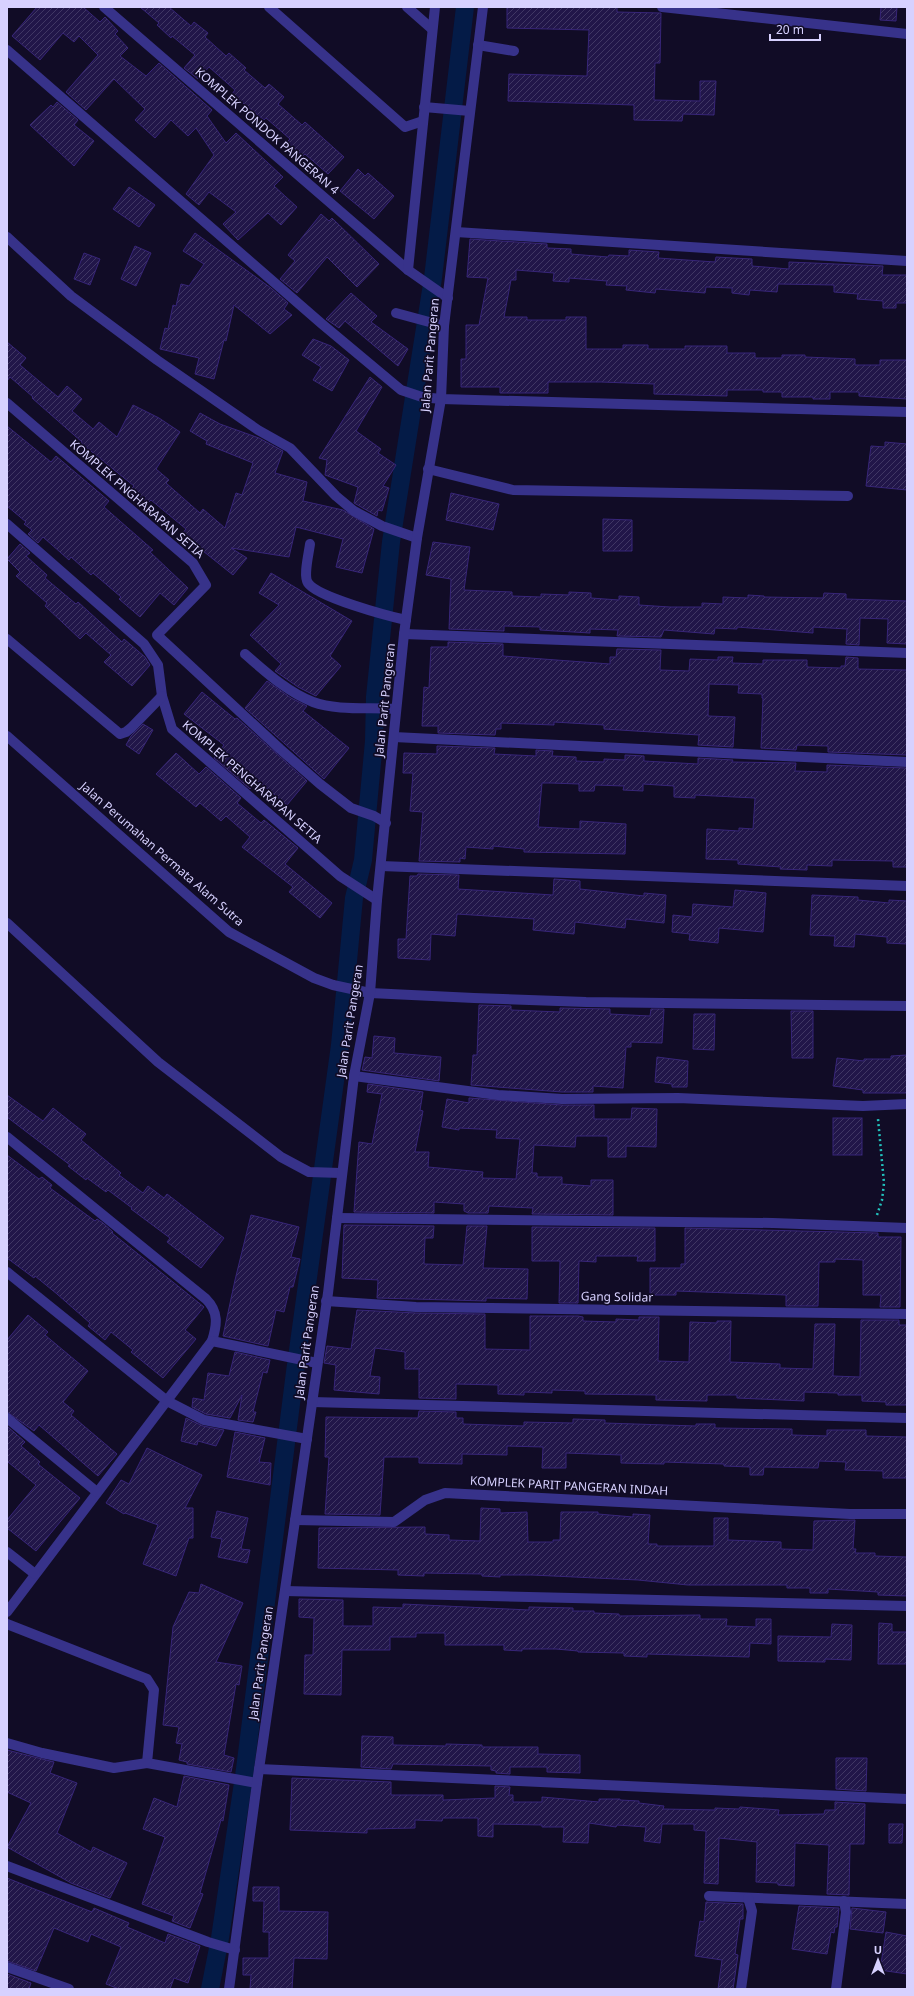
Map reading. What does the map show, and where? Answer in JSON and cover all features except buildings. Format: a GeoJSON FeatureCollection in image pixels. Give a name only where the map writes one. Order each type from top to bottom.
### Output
{"type":"FeatureCollection","features":[{"type":"Feature","properties":{"kind":"street","name":"KOMPLEK PONDOK PANGERAN 4"},"geometry":{"type":"LineString","coordinates":[[104,7],[410,272],[448,298]]}},
{"type":"Feature","properties":{"kind":"street"},"geometry":{"type":"LineString","coordinates":[[269,7],[404,127],[423,121]]}},
{"type":"Feature","properties":{"kind":"street"},"geometry":{"type":"LineString","coordinates":[[407,7],[432,30]]}},
{"type":"Feature","properties":{"kind":"street"},"geometry":{"type":"LineString","coordinates":[[410,272],[424,107],[435,7]]}},
{"type":"Feature","properties":{"kind":"street","name":"Jalan Parit Pangeran"},"geometry":{"type":"LineString","coordinates":[[229,1989],[231,1948],[253,1782],[259,1769],[307,1439],[337,1218],[337,1174],[354,1076],[365,992],[373,897],[381,866],[386,823],[394,737],[392,708],[406,620],[413,537],[441,399],[444,326],[483,7]]}},
{"type":"Feature","properties":{"kind":"street"},"geometry":{"type":"LineString","coordinates":[[662,7],[907,34]]}},
{"type":"Feature","properties":{"kind":"street"},"geometry":{"type":"LineString","coordinates":[[478,45],[514,51]]}},
{"type":"Feature","properties":{"kind":"street"},"geometry":{"type":"LineString","coordinates":[[7,50],[322,324],[401,390],[422,397],[441,399],[907,412]]}},
{"type":"Feature","properties":{"kind":"street"},"geometry":{"type":"LineString","coordinates":[[424,107],[470,111]]}},
{"type":"Feature","properties":{"kind":"street"},"geometry":{"type":"LineString","coordinates":[[456,232],[907,261]]}},
{"type":"Feature","properties":{"kind":"street"},"geometry":{"type":"LineString","coordinates":[[7,237],[71,296],[157,360],[258,430],[290,448],[342,501],[354,511],[382,526],[413,537]]}},
{"type":"Feature","properties":{"kind":"street"},"geometry":{"type":"LineString","coordinates":[[396,313],[444,326]]}},
{"type":"Feature","properties":{"kind":"street","name":"KOMPLEK PNGHARAPAN SETIA"},"geometry":{"type":"LineString","coordinates":[[7,403],[193,563],[206,585],[157,635],[320,784],[351,808],[374,816],[386,823]]}},
{"type":"Feature","properties":{"kind":"street"},"geometry":{"type":"LineString","coordinates":[[428,469],[513,490],[848,496]]}},
{"type":"Feature","properties":{"kind":"street","name":"KOMPLEK PENGHARAPAN SETIA"},"geometry":{"type":"LineString","coordinates":[[7,524],[144,644],[158,665],[162,696],[172,729],[340,876],[373,897]]}},
{"type":"Feature","properties":{"kind":"street"},"geometry":{"type":"LineString","coordinates":[[310,544],[306,577],[308,584],[335,598],[375,612],[406,620]]}},
{"type":"Feature","properties":{"kind":"street"},"geometry":{"type":"LineString","coordinates":[[404,634],[907,653]]}},
{"type":"Feature","properties":{"kind":"street"},"geometry":{"type":"LineString","coordinates":[[7,639],[120,734],[131,728],[162,696]]}},
{"type":"Feature","properties":{"kind":"street"},"geometry":{"type":"LineString","coordinates":[[245,654],[280,684],[314,702],[359,708],[392,708]]}},
{"type":"Feature","properties":{"kind":"street","name":"Jalan Perumahan Permata Alam Sutra"},"geometry":{"type":"LineString","coordinates":[[7,736],[229,932],[314,978],[334,985],[365,992],[586,1002],[907,1006]]}},
{"type":"Feature","properties":{"kind":"street"},"geometry":{"type":"LineString","coordinates":[[394,737],[907,762]]}},
{"type":"Feature","properties":{"kind":"street"},"geometry":{"type":"LineString","coordinates":[[381,866],[907,886]]}},
{"type":"Feature","properties":{"kind":"street"},"geometry":{"type":"LineString","coordinates":[[7,923],[158,1062],[281,1157],[309,1172],[337,1174]]}},
{"type":"Feature","properties":{"kind":"street"},"geometry":{"type":"LineString","coordinates":[[354,1076],[498,1095],[562,1099],[678,1098],[863,1106],[876,1104],[907,1104]]}},
{"type":"Feature","properties":{"kind":"street"},"geometry":{"type":"LineString","coordinates":[[7,1136],[206,1299],[212,1305],[217,1325],[212,1341],[34,1574],[7,1612]]}},
{"type":"Feature","properties":{"kind":"street"},"geometry":{"type":"LineString","coordinates":[[337,1218],[773,1223],[907,1228]]}},
{"type":"Feature","properties":{"kind":"street"},"geometry":{"type":"LineString","coordinates":[[7,1272],[167,1401],[204,1420],[307,1439]]}},
{"type":"Feature","properties":{"kind":"street","name":"Gang Solidar"},"geometry":{"type":"LineString","coordinates":[[326,1301],[416,1307],[907,1314]]}},
{"type":"Feature","properties":{"kind":"street"},"geometry":{"type":"LineString","coordinates":[[212,1341],[317,1363]]}},
{"type":"Feature","properties":{"kind":"street"},"geometry":{"type":"LineString","coordinates":[[312,1402],[907,1418]]}},
{"type":"Feature","properties":{"kind":"street"},"geometry":{"type":"LineString","coordinates":[[7,1418],[97,1492]]}},
{"type":"Feature","properties":{"kind":"street","name":"KOMPLEK PARIT PANGERAN INDAH"},"geometry":{"type":"LineString","coordinates":[[295,1520],[394,1522],[425,1500],[445,1493],[850,1514],[907,1514]]}},
{"type":"Feature","properties":{"kind":"street"},"geometry":{"type":"LineString","coordinates":[[7,1552],[34,1574]]}},
{"type":"Feature","properties":{"kind":"street"},"geometry":{"type":"LineString","coordinates":[[285,1591],[907,1606]]}},
{"type":"Feature","properties":{"kind":"street"},"geometry":{"type":"LineString","coordinates":[[7,1624],[147,1679],[154,1690],[147,1763]]}},
{"type":"Feature","properties":{"kind":"street"},"geometry":{"type":"LineString","coordinates":[[7,1743],[42,1753],[114,1768],[147,1763],[253,1782]]}},
{"type":"Feature","properties":{"kind":"street"},"geometry":{"type":"LineString","coordinates":[[259,1769],[907,1799]]}},
{"type":"Feature","properties":{"kind":"street"},"geometry":{"type":"LineString","coordinates":[[7,1866],[208,1942],[231,1948]]}},
{"type":"Feature","properties":{"kind":"street"},"geometry":{"type":"LineString","coordinates":[[709,1896],[907,1904]]}},
{"type":"Feature","properties":{"kind":"street"},"geometry":{"type":"LineString","coordinates":[[741,1989],[752,1911],[748,1898]]}},
{"type":"Feature","properties":{"kind":"street"},"geometry":{"type":"LineString","coordinates":[[836,1989],[846,1912],[844,1901]]}},
{"type":"Feature","properties":{"kind":"street"},"geometry":{"type":"LineString","coordinates":[[7,1967],[69,1989]]}},
{"type":"Feature","properties":{"kind":"path"},"geometry":{"type":"LineString","coordinates":[[873,1226],[882,1200],[884,1184],[880,1122],[876,1104]]}},
{"type":"Feature","properties":{"kind":"waterway"},"geometry":{"type":"LineString","coordinates":[[210,1989],[220,1938],[245,1769],[295,1372],[340,1045],[354,898],[363,860],[374,741],[375,697],[391,542],[433,278],[465,7]]}}]}
